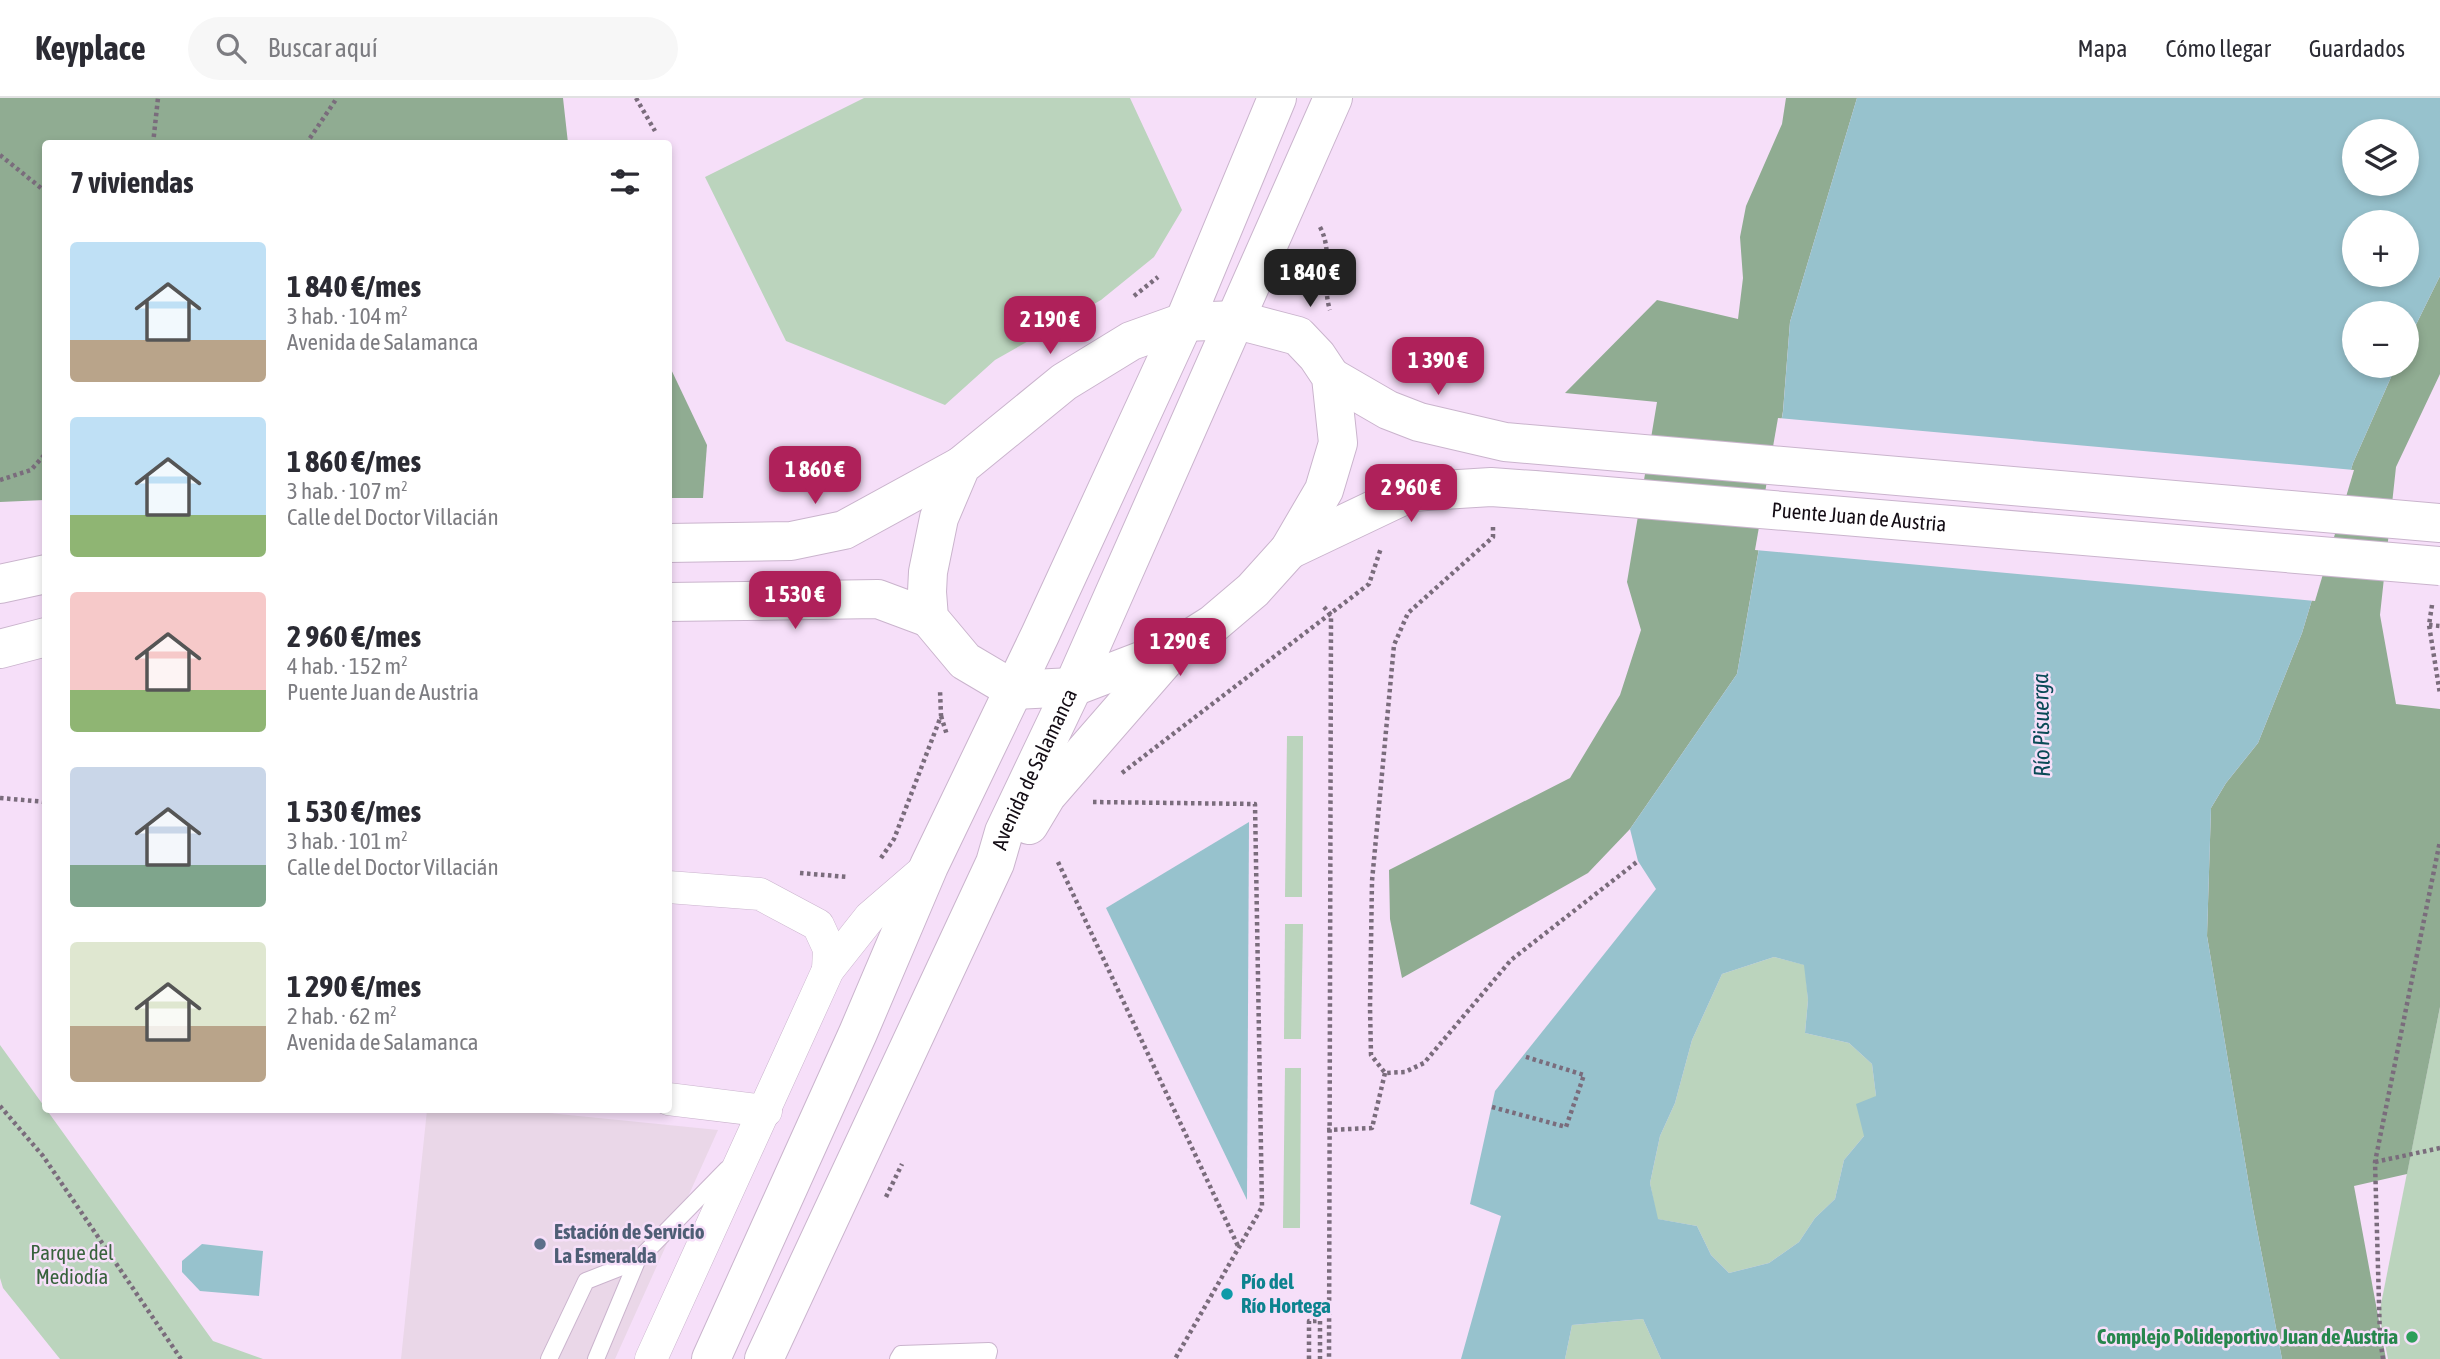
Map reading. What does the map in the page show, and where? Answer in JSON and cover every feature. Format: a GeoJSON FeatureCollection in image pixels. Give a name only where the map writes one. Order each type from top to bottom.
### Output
{"type":"FeatureCollection","features":[{"type":"Feature","properties":{"kind":"main road"},"geometry":{"type":"LineString","coordinates":[[711,1359],[858,1033],[929,866],[1014,690],[1184,321],[1277,98]]}},
{"type":"Feature","properties":{"kind":"main road","name":"Avenida de Salamanca"},"geometry":{"type":"LineString","coordinates":[[764,1359],[995,863],[1004,832],[1073,687],[1333,98]]}},
{"type":"Feature","properties":{"kind":"main road"},"geometry":{"type":"LineString","coordinates":[[672,543],[791,541],[844,530],[961,466],[1064,382],[1131,341],[1184,321],[1237,320],[1298,336],[1317,356],[1331,377],[1388,410],[1419,422],[1505,442],[2440,523]]}},
{"type":"Feature","properties":{"kind":"main road"},"geometry":{"type":"LineString","coordinates":[[672,602],[878,599],[929,618],[965,661],[1014,690],[1073,687],[1175,648],[1213,624],[1252,590],[1289,550],[1324,490],[1338,443],[1331,377]]}},
{"type":"Feature","properties":{"kind":"main road"},"geometry":{"type":"LineString","coordinates":[[929,618],[928,572],[939,518],[961,466]]}},
{"type":"Feature","properties":{"kind":"main road","name":"Puente Juan de Austria"},"geometry":{"type":"LineString","coordinates":[[1289,550],[1411,492],[1491,487],[2436,583]]}},
{"type":"Feature","properties":{"kind":"main road"},"geometry":{"type":"LineString","coordinates":[[0,584],[42,575]]}},
{"type":"Feature","properties":{"kind":"main road"},"geometry":{"type":"LineString","coordinates":[[0,649],[42,639]]}},
{"type":"Feature","properties":{"kind":"main road"},"geometry":{"type":"LineString","coordinates":[[995,863],[1018,840],[1047,795],[1175,648]]}},
{"type":"Feature","properties":{"kind":"street"},"geometry":{"type":"LineString","coordinates":[[651,1359],[760,1125],[828,970],[870,917],[929,866]]}},
{"type":"Feature","properties":{"kind":"street"},"geometry":{"type":"LineString","coordinates":[[672,887],[760,894],[818,925],[829,949],[828,970]]}},
{"type":"Feature","properties":{"kind":"street"},"geometry":{"type":"LineString","coordinates":[[672,1100],[760,1125]]}},
{"type":"Feature","properties":{"kind":"lane"},"geometry":{"type":"LineString","coordinates":[[596,1359],[637,1261],[709,1189],[760,1125]]}},
{"type":"Feature","properties":{"kind":"lane"},"geometry":{"type":"LineString","coordinates":[[549,1359],[586,1281],[637,1261]]}},
{"type":"Feature","properties":{"kind":"lane"},"geometry":{"type":"LineString","coordinates":[[898,1359],[901,1354],[989,1351],[987,1359]]}},
{"type":"Feature","properties":{"kind":"path"},"geometry":{"type":"LineString","coordinates":[[153,140],[158,98]]}},
{"type":"Feature","properties":{"kind":"path"},"geometry":{"type":"LineString","coordinates":[[309,140],[337,98]]}},
{"type":"Feature","properties":{"kind":"path"},"geometry":{"type":"LineString","coordinates":[[636,98],[655,131]]}},
{"type":"Feature","properties":{"kind":"path"},"geometry":{"type":"LineString","coordinates":[[0,155],[42,189]]}},
{"type":"Feature","properties":{"kind":"path"},"geometry":{"type":"LineString","coordinates":[[1318,223],[1326,238],[1324,294],[1333,320]]}},
{"type":"Feature","properties":{"kind":"path"},"geometry":{"type":"LineString","coordinates":[[1127,302],[1166,271]]}},
{"type":"Feature","properties":{"kind":"path"},"geometry":{"type":"LineString","coordinates":[[0,480],[31,470],[42,458]]}},
{"type":"Feature","properties":{"kind":"path"},"geometry":{"type":"LineString","coordinates":[[1385,1073],[1371,1055],[1370,982],[1373,881],[1394,645],[1408,613],[1493,537],[1491,487]]}},
{"type":"Feature","properties":{"kind":"path"},"geometry":{"type":"LineString","coordinates":[[1116,777],[1369,584],[1383,541]]}},
{"type":"Feature","properties":{"kind":"path"},"geometry":{"type":"LineString","coordinates":[[2436,583],[2429,625],[2440,694]]}},
{"type":"Feature","properties":{"kind":"path"},"geometry":{"type":"LineString","coordinates":[[1324,607],[1331,615],[1327,1130],[1329,1359]]}},
{"type":"Feature","properties":{"kind":"path"},"geometry":{"type":"LineString","coordinates":[[2429,625],[2440,626]]}},
{"type":"Feature","properties":{"kind":"path"},"geometry":{"type":"LineString","coordinates":[[1094,794],[1083,802],[1255,804],[1262,1207],[1175,1359]]}},
{"type":"Feature","properties":{"kind":"path"},"geometry":{"type":"LineString","coordinates":[[0,798],[42,802]]}},
{"type":"Feature","properties":{"kind":"path"},"geometry":{"type":"LineString","coordinates":[[2384,1359],[2380,1338],[2375,1162],[2440,841]]}},
{"type":"Feature","properties":{"kind":"path"},"geometry":{"type":"LineString","coordinates":[[1385,1073],[1405,1072],[1424,1063],[1511,960],[1637,861]]}},
{"type":"Feature","properties":{"kind":"path"},"geometry":{"type":"LineString","coordinates":[[1058,862],[1238,1246]]}},
{"type":"Feature","properties":{"kind":"path"},"geometry":{"type":"LineString","coordinates":[[1492,1107],[1566,1127],[1584,1075],[1523,1056]]}},
{"type":"Feature","properties":{"kind":"path"},"geometry":{"type":"LineString","coordinates":[[1327,1130],[1373,1128],[1385,1073]]}},
{"type":"Feature","properties":{"kind":"path"},"geometry":{"type":"LineString","coordinates":[[0,1106],[43,1156],[181,1359]]}},
{"type":"Feature","properties":{"kind":"path"},"geometry":{"type":"LineString","coordinates":[[2375,1162],[2440,1148]]}},
{"type":"Feature","properties":{"kind":"path"},"geometry":{"type":"LineString","coordinates":[[885,1199],[908,1151]]}},
{"type":"Feature","properties":{"kind":"path"},"geometry":{"type":"LineString","coordinates":[[1309,1359],[1309,1321],[1320,1321],[1320,1359]]}},
{"type":"Feature","properties":{"kind":"shaded area"},"geometry":{"type":"Polygon","coordinates":[[[0,98],[563,98],[568,140],[42,140],[42,500],[0,502],[0,98]]]}},
{"type":"Feature","properties":{"kind":"shaded area"},"geometry":{"type":"Polygon","coordinates":[[[1786,98],[1857,98],[1790,322],[1783,411],[1737,674],[1630,829],[1588,873],[1402,978],[1390,919],[1389,870],[1570,778],[1620,695],[1641,630],[1627,582],[1657,402],[1565,393],[1657,300],[1738,319],[1743,278],[1740,237],[1746,206],[1782,124],[1786,98]]]}},
{"type":"Feature","properties":{"kind":"shaded area"},"geometry":{"type":"Polygon","coordinates":[[[2440,276],[2440,374],[2396,467],[2380,615],[2396,704],[2440,709],[2440,1007],[2407,1174],[2354,1186],[2386,1359],[2282,1359],[2253,1209],[2207,936],[2211,808],[2226,783],[2258,743],[2302,633],[2353,463],[2391,378],[2419,378],[2419,319],[2440,276]]]}},
{"type":"Feature","properties":{"kind":"shaded area"},"geometry":{"type":"Polygon","coordinates":[[[672,371],[707,445],[703,498],[672,498],[672,371]]]}},
{"type":"Feature","properties":{"kind":"shaded area","name":"Estación de Servicio La Esmeralda"},"geometry":{"type":"Polygon","coordinates":[[[427,1113],[549,1113],[718,1130],[615,1359],[401,1359],[427,1113]]]}},
{"type":"Feature","properties":{"kind":"green space"},"geometry":{"type":"Polygon","coordinates":[[[864,98],[1130,98],[1182,210],[1154,257],[1101,300],[995,360],[945,405],[786,341],[705,177],[864,98]]]}},
{"type":"Feature","properties":{"kind":"green space"},"geometry":{"type":"Polygon","coordinates":[[[1287,736],[1303,736],[1302,897],[1285,897],[1287,736]]]}},
{"type":"Feature","properties":{"kind":"green space"},"geometry":{"type":"Polygon","coordinates":[[[1285,924],[1303,924],[1301,1039],[1284,1039],[1285,924]]]}},
{"type":"Feature","properties":{"kind":"green space"},"geometry":{"type":"Polygon","coordinates":[[[1774,957],[1805,965],[1808,1000],[1805,1033],[1849,1043],[1872,1064],[1876,1096],[1864,1136],[1844,1160],[1835,1199],[1815,1218],[1799,1242],[1769,1263],[1729,1273],[1711,1255],[1697,1226],[1657,1219],[1650,1183],[1660,1136],[1675,1103],[1692,1040],[1722,974],[1774,957]]]}},
{"type":"Feature","properties":{"kind":"green space"},"geometry":{"type":"Polygon","coordinates":[[[2440,1007],[2440,1359],[2388,1359],[2379,1314],[2440,1007]]]}},
{"type":"Feature","properties":{"kind":"green space","name":"Parque del Mediodía"},"geometry":{"type":"Polygon","coordinates":[[[0,1045],[42,1103],[42,1113],[49,1113],[213,1341],[263,1359],[60,1359],[3,1288],[0,1278],[0,1045]]]}},
{"type":"Feature","properties":{"kind":"green space"},"geometry":{"type":"Polygon","coordinates":[[[1285,1068],[1301,1068],[1300,1228],[1283,1228],[1285,1068]]]}},
{"type":"Feature","properties":{"kind":"green space"},"geometry":{"type":"Polygon","coordinates":[[[1643,1319],[1661,1359],[1565,1359],[1572,1325],[1643,1319]]]}},
{"type":"Feature","properties":{"kind":"water","name":"Río Pisuerga"},"geometry":{"type":"Polygon","coordinates":[[[1857,98],[2440,98],[2440,276],[2419,319],[2419,301],[2342,301],[2342,378],[2391,378],[2353,463],[2302,633],[2258,743],[2226,783],[2211,808],[2207,936],[2253,1209],[2282,1359],[1661,1359],[1643,1319],[1572,1325],[1565,1359],[1461,1359],[1501,1216],[1470,1204],[1495,1091],[1656,889],[1638,861],[1630,829],[1737,674],[1783,412],[1790,322],[1857,98]],[[1774,957],[1722,974],[1692,1040],[1675,1103],[1660,1136],[1650,1183],[1658,1219],[1697,1226],[1711,1255],[1729,1273],[1769,1263],[1799,1242],[1815,1218],[1835,1199],[1844,1160],[1864,1136],[1856,1104],[1876,1096],[1872,1064],[1849,1043],[1805,1033],[1808,1000],[1804,965],[1774,957]]]}},
{"type":"Feature","properties":{"kind":"water"},"geometry":{"type":"Polygon","coordinates":[[[1249,822],[1247,1200],[1106,908],[1249,822]]]}},
{"type":"Feature","properties":{"kind":"water"},"geometry":{"type":"Polygon","coordinates":[[[202,1244],[263,1251],[259,1296],[200,1291],[182,1272],[182,1261],[202,1244]]]}},
{"type":"Feature","properties":{"kind":"pier"},"geometry":{"type":"Polygon","coordinates":[[[1778,418],[2354,470],[2315,601],[1755,550],[1778,418]]]}},
{"type":"Feature","properties":{"kind":"place","name":"Estación de Servicio La Esmeralda"},"geometry":{"type":"Point","coordinates":[540,1244]}},
{"type":"Feature","properties":{"kind":"place","name":"Pío del Río Hortega"},"geometry":{"type":"Point","coordinates":[1227,1294]}},
{"type":"Feature","properties":{"kind":"place","name":"Complejo Polideportivo Juan de Austria"},"geometry":{"type":"Point","coordinates":[2412,1337]}}]}
